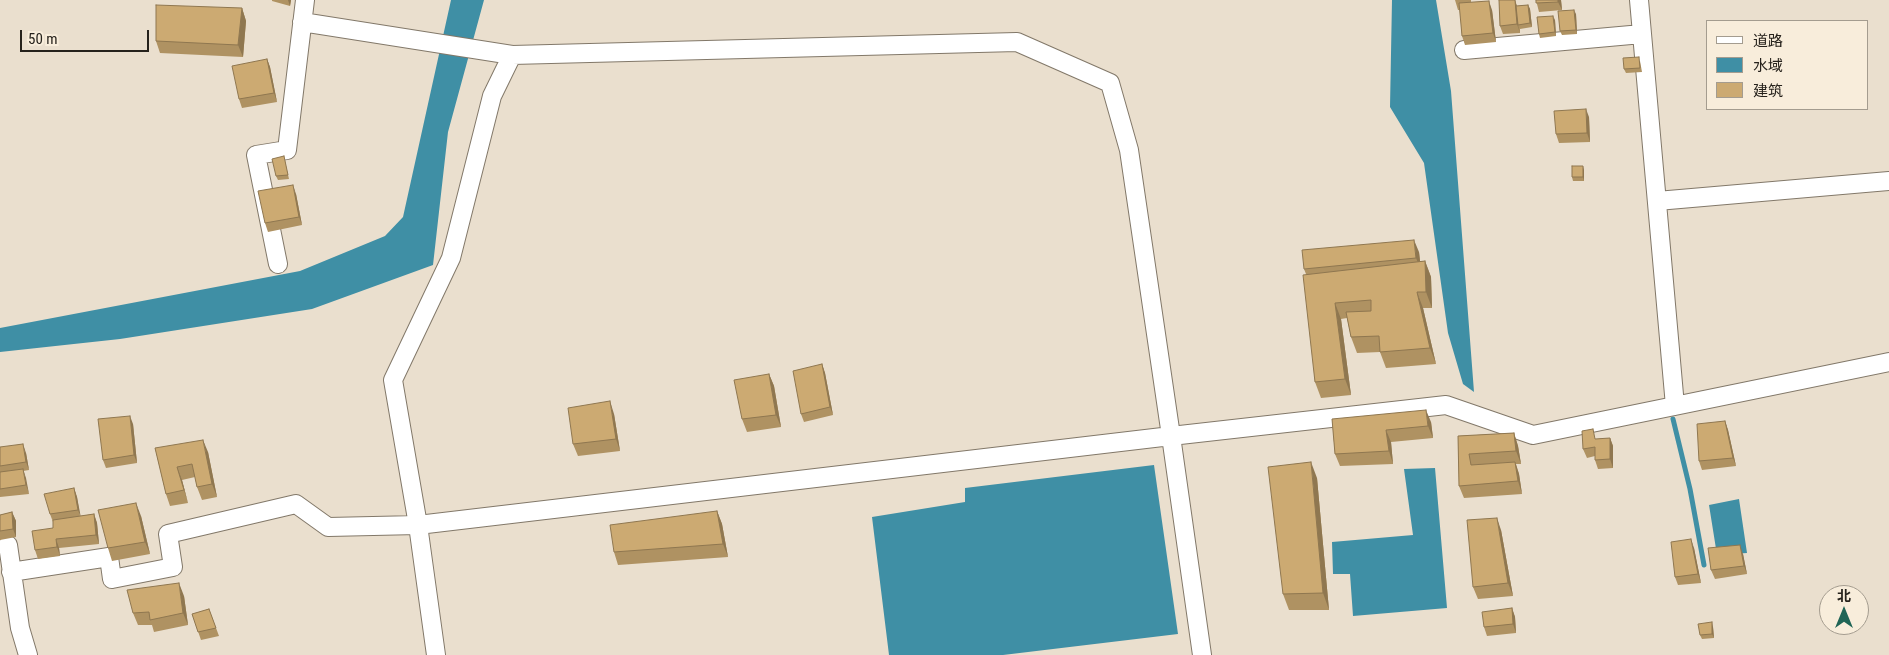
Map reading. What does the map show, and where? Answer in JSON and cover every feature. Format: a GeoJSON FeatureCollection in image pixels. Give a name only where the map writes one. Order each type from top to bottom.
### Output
{"type":"FeatureCollection","features":[{"type":"Feature","properties":{"kind":"street"},"geometry":{"type":"LineString","coordinates":[[278,264],[256,154],[287,150],[305,0]]}},
{"type":"Feature","properties":{"kind":"street"},"geometry":{"type":"LineString","coordinates":[[1639,0],[1675,406]]}},
{"type":"Feature","properties":{"kind":"street"},"geometry":{"type":"LineString","coordinates":[[302,22],[512,55],[1017,42],[1110,82],[1129,150],[1202,655]]}},
{"type":"Feature","properties":{"kind":"street"},"geometry":{"type":"LineString","coordinates":[[1464,50],[1642,34]]}},
{"type":"Feature","properties":{"kind":"street"},"geometry":{"type":"LineString","coordinates":[[436,655],[418,525],[393,380],[452,258],[492,96],[512,55]]}},
{"type":"Feature","properties":{"kind":"street"},"geometry":{"type":"LineString","coordinates":[[1657,201],[1889,182]]}},
{"type":"Feature","properties":{"kind":"street"},"geometry":{"type":"LineString","coordinates":[[11,572],[109,557],[112,579],[173,567],[168,534],[296,504],[328,527],[418,525],[1446,405],[1533,436],[1889,362]]}},
{"type":"Feature","properties":{"kind":"street"},"geometry":{"type":"LineString","coordinates":[[8,545],[20,628],[28,655]]}},
{"type":"Feature","properties":{"kind":"water"},"geometry":{"type":"Polygon","coordinates":[[[451,0],[484,0],[448,132],[433,265],[312,309],[120,339],[0,352],[0,328],[300,271],[385,236],[403,217],[451,0]]]}},
{"type":"Feature","properties":{"kind":"water"},"geometry":{"type":"Polygon","coordinates":[[[1392,0],[1436,0],[1451,91],[1474,392],[1463,384],[1448,333],[1424,163],[1390,107],[1392,0]]]}},
{"type":"Feature","properties":{"kind":"water"},"geometry":{"type":"Polygon","coordinates":[[[1154,465],[1178,634],[1003,655],[889,655],[872,517],[965,502],[965,488],[1154,465]]]}},
{"type":"Feature","properties":{"kind":"water"},"geometry":{"type":"Polygon","coordinates":[[[1435,468],[1447,608],[1353,616],[1350,574],[1333,574],[1332,542],[1413,535],[1404,469],[1435,468]]]}},
{"type":"Feature","properties":{"kind":"water"},"geometry":{"type":"Polygon","coordinates":[[[1739,499],[1747,553],[1717,555],[1709,505],[1739,499]]]}},
{"type":"Feature","properties":{"kind":"building"},"geometry":{"type":"Polygon","coordinates":[[[1499,0],[1515,0],[1517,24],[1500,26],[1499,0]]]}},
{"type":"Feature","properties":{"kind":"building"},"geometry":{"type":"Polygon","coordinates":[[[1536,0],[1558,0],[1558,2],[1536,3],[1536,0]]]}},
{"type":"Feature","properties":{"kind":"building"},"geometry":{"type":"Polygon","coordinates":[[[1489,1],[1493,33],[1462,36],[1459,3],[1489,1]]]}},
{"type":"Feature","properties":{"kind":"building"},"geometry":{"type":"Polygon","coordinates":[[[156,5],[242,8],[238,45],[156,41],[156,5]]]}},
{"type":"Feature","properties":{"kind":"building"},"geometry":{"type":"Polygon","coordinates":[[[1528,5],[1530,23],[1518,25],[1516,6],[1528,5]]]}},
{"type":"Feature","properties":{"kind":"building"},"geometry":{"type":"Polygon","coordinates":[[[1574,10],[1576,30],[1560,31],[1558,11],[1574,10]]]}},
{"type":"Feature","properties":{"kind":"building"},"geometry":{"type":"Polygon","coordinates":[[[1553,16],[1555,32],[1539,34],[1537,17],[1553,16]]]}},
{"type":"Feature","properties":{"kind":"building"},"geometry":{"type":"Polygon","coordinates":[[[1639,57],[1640,68],[1624,69],[1623,58],[1639,57]]]}},
{"type":"Feature","properties":{"kind":"building"},"geometry":{"type":"Polygon","coordinates":[[[267,59],[274,93],[239,99],[232,66],[267,59]]]}},
{"type":"Feature","properties":{"kind":"building"},"geometry":{"type":"Polygon","coordinates":[[[1586,109],[1587,133],[1556,134],[1554,111],[1586,109]]]}},
{"type":"Feature","properties":{"kind":"building"},"geometry":{"type":"Polygon","coordinates":[[[284,156],[288,175],[276,176],[272,159],[284,156]]]}},
{"type":"Feature","properties":{"kind":"building"},"geometry":{"type":"Polygon","coordinates":[[[1572,166],[1583,166],[1583,177],[1572,177],[1572,166]]]}},
{"type":"Feature","properties":{"kind":"building"},"geometry":{"type":"Polygon","coordinates":[[[293,185],[299,217],[265,223],[258,191],[293,185]]]}},
{"type":"Feature","properties":{"kind":"building"},"geometry":{"type":"Polygon","coordinates":[[[1414,240],[1416,258],[1304,269],[1302,250],[1414,240]]]}},
{"type":"Feature","properties":{"kind":"building"},"geometry":{"type":"Polygon","coordinates":[[[1425,261],[1426,292],[1417,292],[1430,348],[1380,352],[1379,336],[1351,337],[1346,312],[1371,311],[1371,300],[1335,303],[1345,379],[1315,382],[1303,275],[1425,261]]]}},
{"type":"Feature","properties":{"kind":"building"},"geometry":{"type":"Polygon","coordinates":[[[822,364],[830,407],[801,414],[793,371],[822,364]]]}},
{"type":"Feature","properties":{"kind":"building"},"geometry":{"type":"Polygon","coordinates":[[[769,374],[776,415],[742,419],[734,380],[769,374]]]}},
{"type":"Feature","properties":{"kind":"building"},"geometry":{"type":"Polygon","coordinates":[[[610,401],[616,439],[573,444],[568,408],[610,401]]]}},
{"type":"Feature","properties":{"kind":"building"},"geometry":{"type":"Polygon","coordinates":[[[1426,410],[1428,426],[1386,430],[1389,451],[1335,454],[1332,419],[1426,410]]]}},
{"type":"Feature","properties":{"kind":"building"},"geometry":{"type":"Polygon","coordinates":[[[130,416],[134,455],[103,460],[98,419],[130,416]]]}},
{"type":"Feature","properties":{"kind":"building"},"geometry":{"type":"Polygon","coordinates":[[[1725,421],[1733,458],[1699,461],[1697,424],[1725,421]]]}},
{"type":"Feature","properties":{"kind":"building"},"geometry":{"type":"Polygon","coordinates":[[[1593,429],[1595,439],[1610,438],[1610,459],[1595,460],[1595,447],[1583,449],[1582,431],[1593,429]]]}},
{"type":"Feature","properties":{"kind":"building"},"geometry":{"type":"Polygon","coordinates":[[[1514,433],[1516,451],[1469,454],[1471,465],[1515,462],[1518,481],[1459,486],[1458,436],[1514,433]]]}},
{"type":"Feature","properties":{"kind":"building"},"geometry":{"type":"Polygon","coordinates":[[[203,440],[212,484],[197,487],[192,464],[177,467],[184,490],[166,494],[155,448],[203,440]]]}},
{"type":"Feature","properties":{"kind":"building"},"geometry":{"type":"Polygon","coordinates":[[[23,444],[26,462],[0,466],[0,447],[23,444]]]}},
{"type":"Feature","properties":{"kind":"building"},"geometry":{"type":"Polygon","coordinates":[[[1311,462],[1323,593],[1283,594],[1268,467],[1311,462]]]}},
{"type":"Feature","properties":{"kind":"building"},"geometry":{"type":"Polygon","coordinates":[[[23,469],[26,485],[0,489],[0,472],[23,469]]]}},
{"type":"Feature","properties":{"kind":"building"},"geometry":{"type":"Polygon","coordinates":[[[74,488],[78,510],[50,514],[44,494],[74,488]]]}},
{"type":"Feature","properties":{"kind":"building"},"geometry":{"type":"Polygon","coordinates":[[[136,503],[145,542],[108,548],[98,510],[136,503]]]}},
{"type":"Feature","properties":{"kind":"building"},"geometry":{"type":"Polygon","coordinates":[[[717,511],[723,544],[614,552],[610,525],[717,511]]]}},
{"type":"Feature","properties":{"kind":"building"},"geometry":{"type":"Polygon","coordinates":[[[12,512],[13,529],[0,531],[0,515],[12,512]]]}},
{"type":"Feature","properties":{"kind":"building"},"geometry":{"type":"Polygon","coordinates":[[[94,514],[96,535],[56,539],[57,547],[35,550],[32,531],[53,528],[53,520],[94,514]]]}},
{"type":"Feature","properties":{"kind":"building"},"geometry":{"type":"Polygon","coordinates":[[[1497,518],[1508,583],[1473,587],[1467,520],[1497,518]]]}},
{"type":"Feature","properties":{"kind":"building"},"geometry":{"type":"Polygon","coordinates":[[[1691,539],[1698,574],[1675,577],[1671,542],[1691,539]]]}},
{"type":"Feature","properties":{"kind":"building"},"geometry":{"type":"Polygon","coordinates":[[[1740,545],[1744,566],[1711,570],[1708,548],[1740,545]]]}},
{"type":"Feature","properties":{"kind":"building"},"geometry":{"type":"Polygon","coordinates":[[[179,583],[183,613],[150,620],[149,612],[133,613],[127,590],[179,583]]]}},
{"type":"Feature","properties":{"kind":"building"},"geometry":{"type":"Polygon","coordinates":[[[1512,608],[1513,624],[1484,627],[1482,612],[1512,608]]]}},
{"type":"Feature","properties":{"kind":"building"},"geometry":{"type":"Polygon","coordinates":[[[209,609],[216,628],[198,632],[192,614],[209,609]]]}},
{"type":"Feature","properties":{"kind":"building"},"geometry":{"type":"Polygon","coordinates":[[[1712,622],[1712,634],[1700,635],[1698,624],[1712,622]]]}},
{"type":"Feature","properties":{"kind":"waterway"},"geometry":{"type":"LineString","coordinates":[[1673,419],[1690,489],[1704,565]]}}]}
